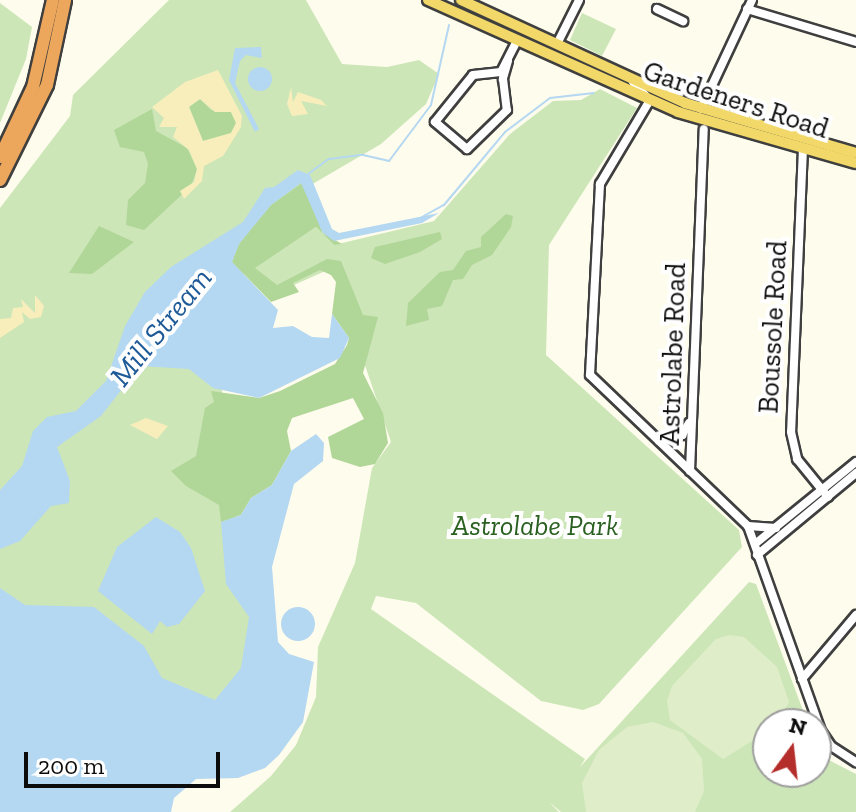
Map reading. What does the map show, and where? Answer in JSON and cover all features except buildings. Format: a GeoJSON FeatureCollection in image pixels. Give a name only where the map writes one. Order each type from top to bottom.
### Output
{"type":"FeatureCollection","features":[{"type":"Feature","properties":{"kind":"highway"},"geometry":{"type":"LineString","coordinates":[[0,157],[36,79],[53,0]]}},
{"type":"Feature","properties":{"kind":"highway"},"geometry":{"type":"LineString","coordinates":[[0,180],[47,85],[65,0]]}},
{"type":"Feature","properties":{"kind":"main road","name":"Gardeners Road"},"geometry":{"type":"LineString","coordinates":[[428,0],[650,100],[856,163]]}},
{"type":"Feature","properties":{"kind":"main road","name":"Gardeners Road"},"geometry":{"type":"LineString","coordinates":[[461,0],[474,3],[629,79],[701,109],[856,153]]}},
{"type":"Feature","properties":{"kind":"street"},"geometry":{"type":"LineString","coordinates":[[557,44],[579,0]]}},
{"type":"Feature","properties":{"kind":"street"},"geometry":{"type":"LineString","coordinates":[[701,109],[750,5],[856,42]]}},
{"type":"Feature","properties":{"kind":"street"},"geometry":{"type":"LineString","coordinates":[[657,9],[683,21]]}},
{"type":"Feature","properties":{"kind":"street"},"geometry":{"type":"LineString","coordinates":[[508,61],[498,75],[473,75],[435,122],[467,149],[507,110],[503,79],[517,41]]}},
{"type":"Feature","properties":{"kind":"street"},"geometry":{"type":"LineString","coordinates":[[629,79],[650,100],[600,184],[590,375],[690,471]]}},
{"type":"Feature","properties":{"kind":"street","name":"Astrolabe Road"},"geometry":{"type":"LineString","coordinates":[[704,129],[690,471],[748,526],[826,740],[856,762]]}},
{"type":"Feature","properties":{"kind":"street","name":"Boussole Road"},"geometry":{"type":"LineString","coordinates":[[803,148],[791,432],[797,459],[825,493]]}},
{"type":"Feature","properties":{"kind":"street"},"geometry":{"type":"LineString","coordinates":[[657,439],[682,435],[692,411]]}},
{"type":"Feature","properties":{"kind":"street"},"geometry":{"type":"LineString","coordinates":[[757,555],[856,462]]}},
{"type":"Feature","properties":{"kind":"street"},"geometry":{"type":"LineString","coordinates":[[755,544],[856,473]]}},
{"type":"Feature","properties":{"kind":"street"},"geometry":{"type":"LineString","coordinates":[[748,526],[777,528]]}},
{"type":"Feature","properties":{"kind":"street"},"geometry":{"type":"LineString","coordinates":[[802,679],[856,615]]}},
{"type":"Feature","properties":{"kind":"green space"},"geometry":{"type":"Polygon","coordinates":[[[169,0],[306,0],[342,64],[387,67],[419,60],[439,74],[426,104],[381,144],[292,196],[251,241],[221,375],[228,492],[256,612],[250,662],[218,715],[0,598],[0,208],[70,116],[73,95],[169,0]]]}},
{"type":"Feature","properties":{"kind":"green space"},"geometry":{"type":"Polygon","coordinates":[[[0,3],[32,27],[26,59],[0,123],[0,3]]]}},
{"type":"Feature","properties":{"kind":"green space"},"geometry":{"type":"Polygon","coordinates":[[[582,13],[616,29],[602,56],[570,40],[582,13]]]}},
{"type":"Feature","properties":{"kind":"green space","name":"Astrolabe Park"},"geometry":{"type":"Polygon","coordinates":[[[600,89],[637,108],[549,245],[546,355],[739,530],[742,547],[599,704],[583,710],[541,701],[416,603],[376,596],[371,609],[585,759],[580,767],[749,582],[756,584],[802,708],[752,708],[752,788],[832,788],[832,762],[856,774],[856,812],[561,812],[549,802],[559,812],[230,812],[271,776],[296,745],[316,697],[318,647],[355,563],[372,468],[391,442],[332,268],[276,293],[248,272],[316,227],[334,245],[434,221],[510,134],[553,101],[581,100],[600,89]]]}},
{"type":"Feature","properties":{"kind":"green space"},"geometry":{"type":"Polygon","coordinates":[[[200,99],[211,110],[231,112],[236,123],[231,133],[203,141],[189,107],[200,99]]]}},
{"type":"Feature","properties":{"kind":"green space"},"geometry":{"type":"Polygon","coordinates":[[[152,109],[156,131],[187,148],[197,169],[191,186],[144,230],[126,225],[128,200],[145,183],[148,164],[144,152],[120,147],[114,130],[152,109]]]}},
{"type":"Feature","properties":{"kind":"green space"},"geometry":{"type":"Polygon","coordinates":[[[302,183],[323,233],[342,244],[334,245],[316,227],[255,268],[277,285],[327,259],[341,261],[363,315],[378,317],[363,373],[383,413],[388,443],[375,464],[360,467],[332,458],[328,437],[364,419],[353,398],[292,418],[287,431],[291,451],[272,485],[251,498],[241,515],[221,522],[219,505],[186,486],[171,471],[196,456],[205,408],[214,402],[211,391],[259,398],[280,391],[335,364],[349,338],[332,314],[336,282],[331,275],[320,270],[293,283],[299,292],[271,302],[232,262],[239,244],[271,205],[302,183]]]}},
{"type":"Feature","properties":{"kind":"green space"},"geometry":{"type":"Polygon","coordinates":[[[506,214],[513,216],[511,227],[492,255],[472,265],[463,279],[453,280],[442,306],[427,309],[429,320],[406,326],[408,303],[440,272],[453,270],[466,251],[481,247],[481,237],[506,214]]]}},
{"type":"Feature","properties":{"kind":"green space"},"geometry":{"type":"Polygon","coordinates":[[[99,226],[134,242],[92,274],[69,273],[99,226]]]}},
{"type":"Feature","properties":{"kind":"green space"},"geometry":{"type":"Polygon","coordinates":[[[440,232],[442,239],[420,252],[385,264],[371,258],[375,247],[440,232]]]}},
{"type":"Feature","properties":{"kind":"green space"},"geometry":{"type":"Polygon","coordinates":[[[729,635],[744,637],[777,667],[789,702],[786,708],[752,708],[752,741],[723,759],[670,720],[667,701],[672,686],[716,639],[729,635]]]}},
{"type":"Feature","properties":{"kind":"green space"},"geometry":{"type":"Polygon","coordinates":[[[653,722],[683,733],[702,759],[704,791],[695,812],[586,812],[582,783],[599,750],[627,727],[653,722]]]}},
{"type":"Feature","properties":{"kind":"sand"},"geometry":{"type":"Polygon","coordinates":[[[218,70],[242,116],[241,127],[223,156],[204,166],[202,181],[184,199],[180,191],[194,182],[197,169],[189,150],[173,137],[177,127],[159,127],[164,118],[152,107],[185,82],[218,70]],[[200,99],[189,107],[203,141],[231,133],[236,123],[231,112],[215,112],[200,99]]]}},
{"type":"Feature","properties":{"kind":"sand"},"geometry":{"type":"Polygon","coordinates":[[[291,87],[293,102],[298,92],[321,100],[327,106],[301,101],[308,114],[292,116],[287,104],[291,87]]]}},
{"type":"Feature","properties":{"kind":"sand"},"geometry":{"type":"Polygon","coordinates":[[[35,295],[44,306],[41,317],[30,319],[22,312],[24,322],[0,338],[0,319],[11,318],[13,308],[23,307],[21,299],[35,313],[35,295]]]}},
{"type":"Feature","properties":{"kind":"sand"},"geometry":{"type":"Polygon","coordinates":[[[146,418],[168,426],[157,439],[130,425],[146,418]]]}},
{"type":"Feature","properties":{"kind":"water"},"geometry":{"type":"Polygon","coordinates":[[[261,47],[262,58],[246,55],[240,61],[235,83],[259,129],[255,132],[229,80],[235,48],[261,47]]]}},
{"type":"Feature","properties":{"kind":"water"},"geometry":{"type":"Polygon","coordinates":[[[260,67],[271,74],[272,79],[265,90],[260,91],[249,84],[248,79],[255,68],[260,67]]]}},
{"type":"Feature","properties":{"kind":"water"},"geometry":{"type":"Polygon","coordinates":[[[298,170],[310,175],[332,229],[339,233],[439,213],[422,223],[334,241],[323,233],[301,183],[271,205],[239,244],[232,262],[278,310],[273,328],[293,326],[312,337],[329,338],[332,314],[349,338],[340,358],[259,398],[213,388],[189,369],[140,366],[101,416],[57,447],[70,481],[69,503],[51,506],[20,541],[0,549],[0,490],[22,466],[33,431],[47,417],[76,411],[106,381],[125,326],[145,292],[171,267],[243,222],[265,188],[274,187],[298,170]]]}},
{"type":"Feature","properties":{"kind":"water"},"geometry":{"type":"Polygon","coordinates":[[[316,434],[324,443],[323,461],[294,484],[272,567],[278,642],[289,654],[314,662],[303,722],[279,755],[265,768],[238,778],[196,779],[174,798],[171,812],[0,812],[0,588],[25,605],[94,607],[144,646],[162,678],[215,700],[241,668],[249,617],[226,584],[221,522],[241,515],[251,498],[272,485],[291,451],[316,434]]]}},
{"type":"Feature","properties":{"kind":"water"},"geometry":{"type":"Polygon","coordinates":[[[156,517],[180,532],[191,548],[205,591],[179,624],[167,627],[160,621],[152,634],[98,591],[117,547],[156,517]]]}},
{"type":"Feature","properties":{"kind":"water"},"geometry":{"type":"Polygon","coordinates":[[[298,607],[310,612],[315,624],[310,636],[298,641],[286,636],[281,624],[286,612],[298,607]]]}},
{"type":"Feature","properties":{"kind":"waterway"},"geometry":{"type":"LineString","coordinates":[[308,174],[329,159],[363,155],[389,161],[431,105],[449,25]]}},
{"type":"Feature","properties":{"kind":"waterway"},"geometry":{"type":"LineString","coordinates":[[422,217],[444,205],[505,132],[550,98],[594,93]]}},
{"type":"Feature","properties":{"kind":"waterway","name":"Mill Stream"},"geometry":{"type":"LineString","coordinates":[[309,198],[322,229]]}}]}
